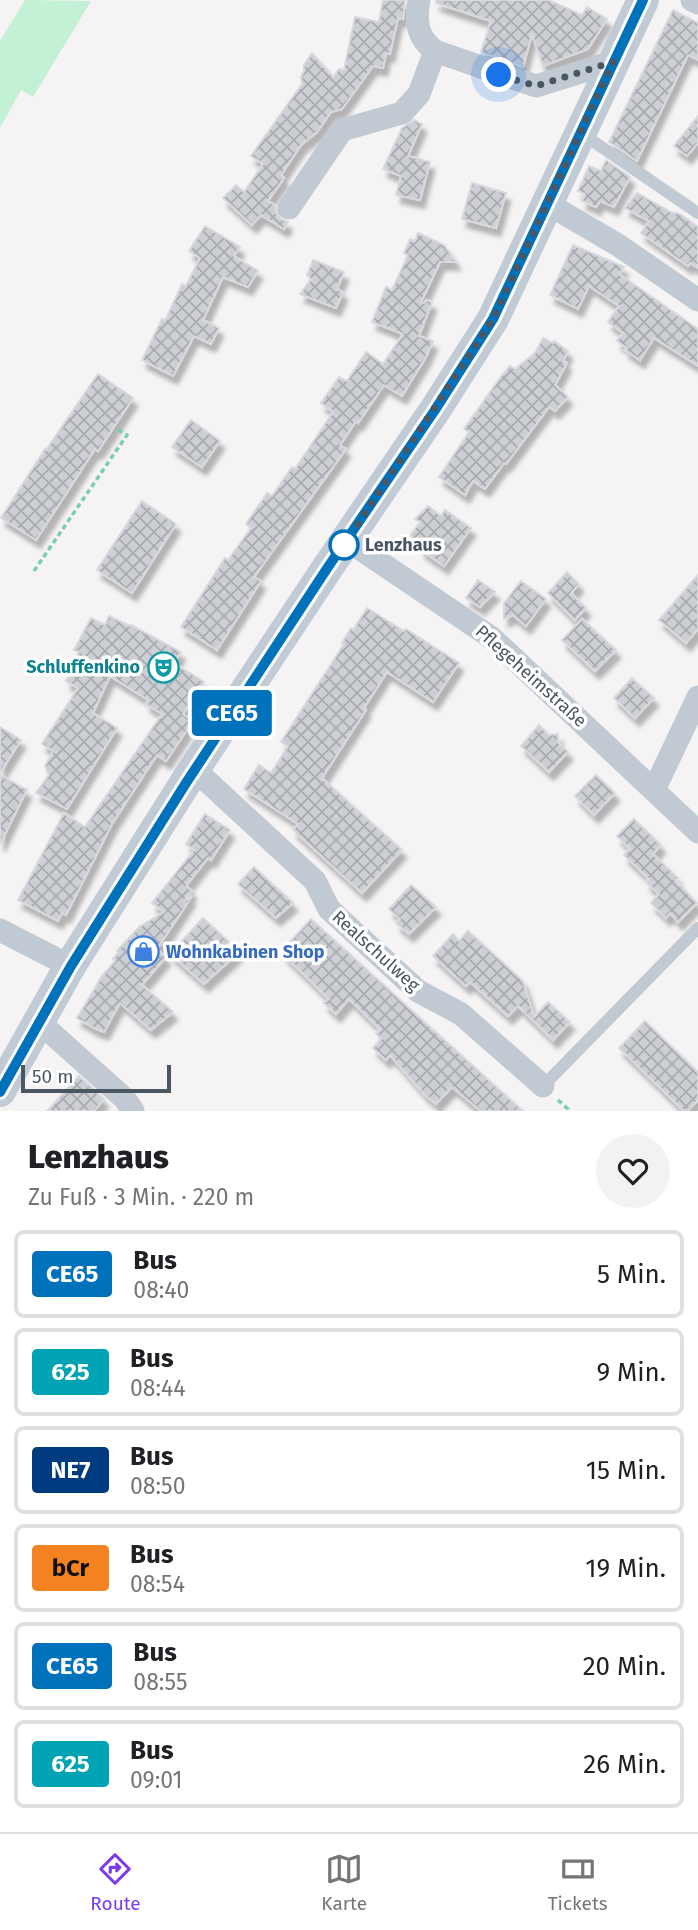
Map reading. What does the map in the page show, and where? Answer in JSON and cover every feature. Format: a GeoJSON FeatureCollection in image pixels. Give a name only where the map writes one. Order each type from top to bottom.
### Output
{"type":"FeatureCollection","features":[{"type":"Feature","properties":{"kind":"street"},"geometry":{"type":"LineString","coordinates":[[419,0],[416,16],[421,38],[435,51],[536,86],[613,62]]}},
{"type":"Feature","properties":{"kind":"street"},"geometry":{"type":"LineString","coordinates":[[0,1091],[71,966],[194,769],[493,319],[643,0]]}},
{"type":"Feature","properties":{"kind":"street"},"geometry":{"type":"LineString","coordinates":[[692,0],[698,3]]}},
{"type":"Feature","properties":{"kind":"street"},"geometry":{"type":"LineString","coordinates":[[289,208],[342,130],[402,113],[419,94],[435,51]]}},
{"type":"Feature","properties":{"kind":"street"},"geometry":{"type":"LineString","coordinates":[[548,204],[618,245],[698,300]]}},
{"type":"Feature","properties":{"kind":"street","name":"Pflegeheimstraße"},"geometry":{"type":"LineString","coordinates":[[347,540],[492,638],[698,832]]}},
{"type":"Feature","properties":{"kind":"street"},"geometry":{"type":"LineString","coordinates":[[654,790],[698,697]]}},
{"type":"Feature","properties":{"kind":"street","name":"Realschulweg"},"geometry":{"type":"LineString","coordinates":[[194,769],[315,881],[329,909],[408,982],[418,991],[461,1014],[543,1086]]}},
{"type":"Feature","properties":{"kind":"street"},"geometry":{"type":"LineString","coordinates":[[0,930],[71,966]]}},
{"type":"Feature","properties":{"kind":"street"},"geometry":{"type":"LineString","coordinates":[[39,1022],[125,1099],[133,1111]]}},
{"type":"Feature","properties":{"kind":"lane"},"geometry":{"type":"LineString","coordinates":[[581,133],[698,213]]}},
{"type":"Feature","properties":{"kind":"lane"},"geometry":{"type":"LineString","coordinates":[[543,1086],[698,928]]}},
{"type":"Feature","properties":{"kind":"path"},"geometry":{"type":"LineString","coordinates":[[34,571],[127,435],[115,428]]}},
{"type":"Feature","properties":{"kind":"green space"},"geometry":{"type":"Polygon","coordinates":[[[25,0],[91,1],[33,97],[21,90],[0,128],[0,41],[25,0]]]}},
{"type":"Feature","properties":{"kind":"building"},"geometry":{"type":"Polygon","coordinates":[[[383,0],[405,0],[403,19],[398,18],[390,54],[386,53],[383,68],[373,66],[342,109],[331,112],[317,132],[301,145],[281,175],[284,178],[268,201],[275,205],[276,213],[281,219],[288,222],[284,229],[261,215],[252,225],[223,198],[236,185],[244,192],[263,164],[251,156],[302,84],[304,65],[312,53],[333,77],[339,69],[344,70],[355,17],[379,22],[383,0]]]}},
{"type":"Feature","properties":{"kind":"building"},"geometry":{"type":"Polygon","coordinates":[[[436,0],[548,0],[582,15],[587,7],[607,19],[588,49],[543,66],[532,34],[523,67],[481,52],[491,21],[436,3],[436,0]]]}},
{"type":"Feature","properties":{"kind":"building"},"geometry":{"type":"Polygon","coordinates":[[[673,10],[698,23],[698,60],[688,55],[637,161],[609,142],[673,10]]]}},
{"type":"Feature","properties":{"kind":"building"},"geometry":{"type":"Polygon","coordinates":[[[698,116],[698,143],[687,156],[674,146],[698,116]]]}},
{"type":"Feature","properties":{"kind":"building"},"geometry":{"type":"Polygon","coordinates":[[[414,120],[422,124],[408,156],[430,162],[420,200],[396,195],[401,176],[383,169],[402,128],[414,120]]]}},
{"type":"Feature","properties":{"kind":"building"},"geometry":{"type":"Polygon","coordinates":[[[606,160],[630,177],[614,207],[600,201],[596,207],[582,201],[585,194],[578,191],[589,166],[601,171],[606,160]]]}},
{"type":"Feature","properties":{"kind":"building"},"geometry":{"type":"Polygon","coordinates":[[[472,183],[506,193],[496,228],[462,219],[472,183]]]}},
{"type":"Feature","properties":{"kind":"building"},"geometry":{"type":"Polygon","coordinates":[[[637,193],[671,212],[680,214],[698,227],[698,268],[690,263],[688,266],[641,233],[649,221],[625,208],[637,193]]]}},
{"type":"Feature","properties":{"kind":"building"},"geometry":{"type":"Polygon","coordinates":[[[205,226],[240,247],[234,256],[258,271],[248,287],[223,277],[203,320],[219,328],[211,344],[194,336],[173,376],[142,360],[162,319],[165,321],[182,284],[186,286],[200,258],[189,251],[205,226]]]}},
{"type":"Feature","properties":{"kind":"building"},"geometry":{"type":"Polygon","coordinates":[[[418,233],[444,245],[456,262],[440,262],[421,302],[432,302],[419,336],[433,341],[426,357],[402,396],[384,385],[358,423],[356,421],[340,445],[346,449],[254,577],[261,581],[217,650],[181,627],[225,558],[228,560],[251,528],[246,524],[267,493],[272,496],[292,467],[295,469],[333,412],[321,403],[339,377],[347,381],[366,352],[383,364],[403,334],[372,322],[386,287],[392,290],[408,255],[404,253],[410,239],[415,241],[418,233]]]}},
{"type":"Feature","properties":{"kind":"building"},"geometry":{"type":"Polygon","coordinates":[[[573,245],[624,267],[619,274],[698,329],[698,366],[654,338],[640,360],[625,350],[627,348],[617,341],[623,333],[608,322],[619,306],[589,286],[578,309],[550,295],[573,245]]]}},
{"type":"Feature","properties":{"kind":"building"},"geometry":{"type":"Polygon","coordinates":[[[313,260],[344,272],[337,289],[343,292],[336,308],[300,294],[311,279],[307,275],[313,260]]]}},
{"type":"Feature","properties":{"kind":"building"},"geometry":{"type":"Polygon","coordinates":[[[543,338],[553,343],[554,341],[568,351],[563,361],[567,363],[555,385],[568,397],[555,411],[549,407],[485,489],[473,481],[465,495],[439,477],[469,432],[464,429],[502,375],[510,366],[515,369],[535,353],[543,338]]]}},
{"type":"Feature","properties":{"kind":"building"},"geometry":{"type":"Polygon","coordinates":[[[98,374],[133,398],[98,451],[95,449],[36,540],[1,518],[98,374]]]}},
{"type":"Feature","properties":{"kind":"building"},"geometry":{"type":"Polygon","coordinates":[[[191,420],[220,441],[202,467],[172,447],[191,420]]]}},
{"type":"Feature","properties":{"kind":"building"},"geometry":{"type":"Polygon","coordinates":[[[142,501],[176,524],[132,593],[97,570],[142,501]]]}},
{"type":"Feature","properties":{"kind":"building"},"geometry":{"type":"Polygon","coordinates":[[[428,506],[441,516],[445,510],[471,528],[444,566],[421,550],[421,544],[410,536],[420,522],[415,519],[428,506]]]}},
{"type":"Feature","properties":{"kind":"building"},"geometry":{"type":"Polygon","coordinates":[[[567,572],[579,584],[571,593],[586,608],[575,620],[548,593],[567,572]]]}},
{"type":"Feature","properties":{"kind":"building"},"geometry":{"type":"Polygon","coordinates":[[[698,575],[698,629],[686,643],[659,620],[698,575]]]}},
{"type":"Feature","properties":{"kind":"building"},"geometry":{"type":"Polygon","coordinates":[[[478,580],[495,592],[480,607],[466,598],[478,580]]]}},
{"type":"Feature","properties":{"kind":"building"},"geometry":{"type":"Polygon","coordinates":[[[521,581],[546,599],[526,626],[513,615],[504,619],[504,603],[521,581]]]}},
{"type":"Feature","properties":{"kind":"building"},"geometry":{"type":"Polygon","coordinates":[[[367,608],[459,663],[433,702],[387,672],[322,778],[402,850],[362,893],[293,830],[298,824],[244,789],[259,765],[271,773],[288,746],[281,742],[344,644],[342,643],[351,628],[353,630],[367,608]]]}},
{"type":"Feature","properties":{"kind":"building"},"geometry":{"type":"Polygon","coordinates":[[[109,616],[181,652],[174,663],[204,682],[183,714],[193,721],[166,761],[157,755],[112,824],[66,915],[62,913],[58,921],[18,900],[64,813],[85,827],[162,714],[146,704],[148,700],[110,676],[93,713],[117,728],[67,809],[36,793],[49,775],[45,766],[53,751],[42,744],[78,688],[66,681],[79,652],[74,650],[91,618],[105,625],[109,616]]]}},
{"type":"Feature","properties":{"kind":"building"},"geometry":{"type":"Polygon","coordinates":[[[582,619],[616,650],[595,671],[562,640],[582,619]]]}},
{"type":"Feature","properties":{"kind":"building"},"geometry":{"type":"Polygon","coordinates":[[[632,678],[654,698],[635,718],[614,698],[632,678]]]}},
{"type":"Feature","properties":{"kind":"building"},"geometry":{"type":"Polygon","coordinates":[[[539,725],[549,735],[558,734],[558,742],[568,752],[549,772],[521,746],[539,725]]]}},
{"type":"Feature","properties":{"kind":"building"},"geometry":{"type":"Polygon","coordinates":[[[0,727],[21,740],[0,773],[0,727]]]}},
{"type":"Feature","properties":{"kind":"building"},"geometry":{"type":"Polygon","coordinates":[[[0,775],[27,790],[0,844],[0,775]]]}},
{"type":"Feature","properties":{"kind":"building"},"geometry":{"type":"Polygon","coordinates":[[[596,775],[615,793],[594,815],[575,796],[596,775]]]}},
{"type":"Feature","properties":{"kind":"building"},"geometry":{"type":"Polygon","coordinates":[[[205,814],[230,830],[211,860],[208,858],[186,886],[192,891],[184,901],[192,896],[157,949],[166,957],[142,985],[173,1012],[151,1030],[120,1003],[104,1032],[94,1028],[77,1018],[102,976],[115,961],[113,959],[117,951],[139,927],[164,912],[152,903],[194,850],[186,844],[205,814]]]}},
{"type":"Feature","properties":{"kind":"building"},"geometry":{"type":"Polygon","coordinates":[[[634,819],[661,845],[653,854],[678,878],[675,880],[697,903],[678,922],[670,913],[666,918],[651,903],[659,894],[646,882],[649,879],[624,855],[630,849],[617,836],[634,819]]]}},
{"type":"Feature","properties":{"kind":"building"},"geometry":{"type":"Polygon","coordinates":[[[254,867],[293,903],[276,918],[238,884],[254,867]]]}},
{"type":"Feature","properties":{"kind":"building"},"geometry":{"type":"Polygon","coordinates":[[[411,885],[436,907],[409,934],[396,923],[400,919],[389,909],[411,885]]]}},
{"type":"Feature","properties":{"kind":"building"},"geometry":{"type":"Polygon","coordinates":[[[203,918],[229,942],[227,944],[237,954],[204,984],[170,954],[203,918]]]}},
{"type":"Feature","properties":{"kind":"building"},"geometry":{"type":"Polygon","coordinates":[[[311,919],[523,1111],[481,1111],[452,1087],[436,1104],[390,1055],[386,1060],[373,1048],[381,1039],[376,1033],[380,1029],[349,999],[336,1014],[324,1003],[329,999],[284,955],[284,948],[311,919]]]}},
{"type":"Feature","properties":{"kind":"building"},"geometry":{"type":"Polygon","coordinates":[[[468,931],[523,981],[534,1017],[548,1002],[570,1022],[553,1040],[518,1006],[508,1016],[470,982],[466,986],[433,956],[453,934],[459,941],[468,931]]]}},
{"type":"Feature","properties":{"kind":"building"},"geometry":{"type":"Polygon","coordinates":[[[645,1021],[698,1072],[698,1100],[687,1111],[619,1048],[645,1021]]]}},
{"type":"Feature","properties":{"kind":"building"},"geometry":{"type":"Polygon","coordinates":[[[79,1076],[104,1099],[94,1111],[47,1111],[79,1076]]]}},
{"type":"Feature","properties":{"kind":"bus line","name":"CE65"},"geometry":{"type":"LineString","coordinates":[[0,1092],[71,966],[186,783],[493,319],[643,0]]}},
{"type":"Feature","properties":{"kind":"place","name":"Lenzhaus"},"geometry":{"type":"Point","coordinates":[344,545]}},
{"type":"Feature","properties":{"kind":"place","name":"Schluffenkino"},"geometry":{"type":"Point","coordinates":[163,667]}},
{"type":"Feature","properties":{"kind":"place","name":"Wohnkabinen Shop"},"geometry":{"type":"Point","coordinates":[143,952]}},
{"type":"Feature","properties":{"kind":"route"},"geometry":{"type":"LineString","coordinates":[[344,545],[493,319],[613,62],[536,86],[499,75]]}}]}
